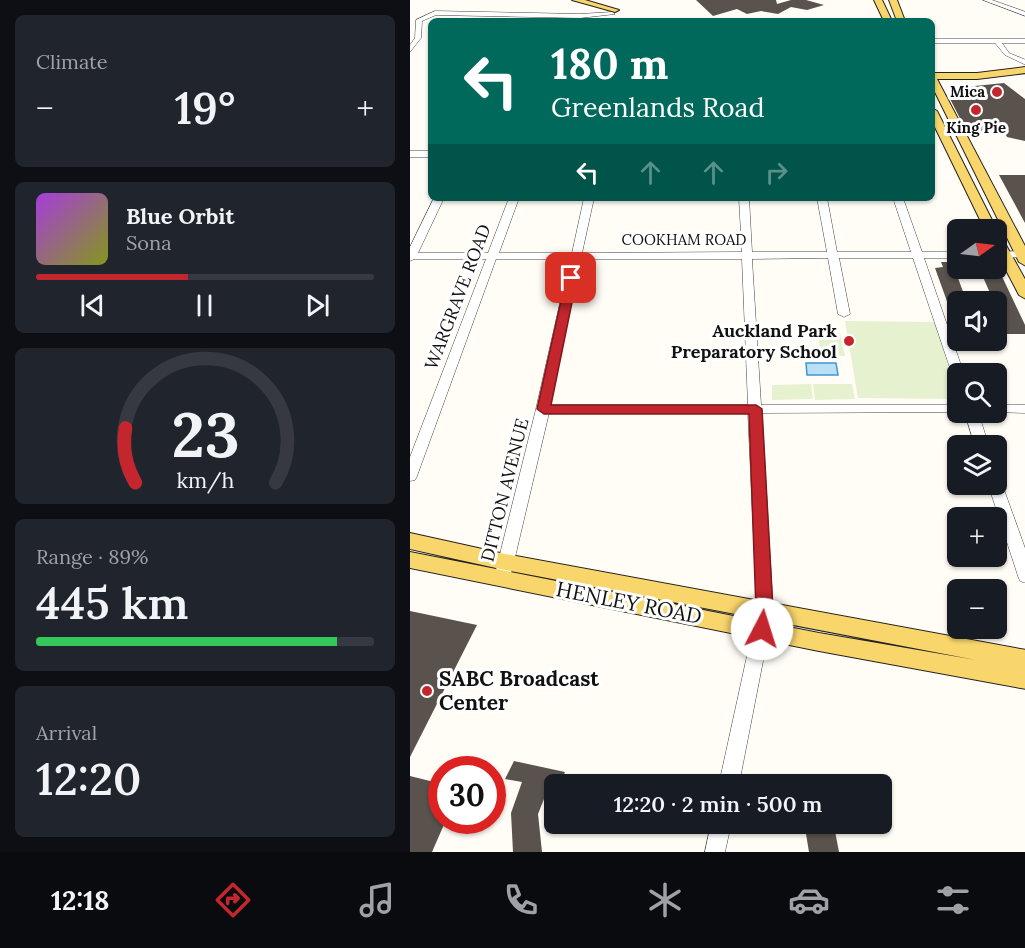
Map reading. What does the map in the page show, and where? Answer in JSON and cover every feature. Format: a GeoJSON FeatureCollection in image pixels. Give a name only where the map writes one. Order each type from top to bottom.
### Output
{"type":"FeatureCollection","features":[{"type":"Feature","properties":{"kind":"main road"},"geometry":{"type":"LineString","coordinates":[[575,0],[615,13]]}},
{"type":"Feature","properties":{"kind":"main road"},"geometry":{"type":"LineString","coordinates":[[878,0],[887,18]]}},
{"type":"Feature","properties":{"kind":"main road"},"geometry":{"type":"LineString","coordinates":[[893,0],[900,18]]}},
{"type":"Feature","properties":{"kind":"main road"},"geometry":{"type":"LineString","coordinates":[[935,77],[960,78],[995,74],[1024,66]]}},
{"type":"Feature","properties":{"kind":"main road"},"geometry":{"type":"LineString","coordinates":[[940,91],[960,78],[1024,66]]}},
{"type":"Feature","properties":{"kind":"main road"},"geometry":{"type":"LineString","coordinates":[[935,82],[1024,256]]}},
{"type":"Feature","properties":{"kind":"main road"},"geometry":{"type":"LineString","coordinates":[[935,117],[986,219]]}},
{"type":"Feature","properties":{"kind":"main road"},"geometry":{"type":"LineString","coordinates":[[1007,265],[1025,295]]}},
{"type":"Feature","properties":{"kind":"main road","name":"HENLEY ROAD"},"geometry":{"type":"LineString","coordinates":[[410,541],[504,571]]}},
{"type":"Feature","properties":{"kind":"main road","name":"HENLEY ROAD"},"geometry":{"type":"LineString","coordinates":[[410,560],[504,571],[763,620],[1025,679]]}},
{"type":"Feature","properties":{"kind":"main road","name":"HENLEY ROAD"},"geometry":{"type":"LineString","coordinates":[[763,620],[1025,660]]}},
{"type":"Feature","properties":{"kind":"street"},"geometry":{"type":"LineString","coordinates":[[986,0],[1025,14]]}},
{"type":"Feature","properties":{"kind":"street"},"geometry":{"type":"LineString","coordinates":[[410,50],[416,42],[419,20],[435,13],[594,15],[615,13]]}},
{"type":"Feature","properties":{"kind":"street"},"geometry":{"type":"LineString","coordinates":[[935,41],[1025,42]]}},
{"type":"Feature","properties":{"kind":"street"},"geometry":{"type":"LineString","coordinates":[[1001,41],[1024,66]]}},
{"type":"Feature","properties":{"kind":"street"},"geometry":{"type":"LineString","coordinates":[[410,154],[428,154]]}},
{"type":"Feature","properties":{"kind":"street"},"geometry":{"type":"LineString","coordinates":[[410,256],[438,201]]}},
{"type":"Feature","properties":{"kind":"street","name":"WARGRAVE ROAD"},"geometry":{"type":"LineString","coordinates":[[410,476],[513,201]]}},
{"type":"Feature","properties":{"kind":"street","name":"DITTON AVENUE"},"geometry":{"type":"LineString","coordinates":[[504,571],[544,409],[588,201]]}},
{"type":"Feature","properties":{"kind":"street"},"geometry":{"type":"LineString","coordinates":[[731,774],[763,620],[756,409],[744,201]]}},
{"type":"Feature","properties":{"kind":"street"},"geometry":{"type":"LineString","coordinates":[[823,201],[844,314]]}},
{"type":"Feature","properties":{"kind":"street"},"geometry":{"type":"LineString","coordinates":[[899,201],[954,363]]}},
{"type":"Feature","properties":{"kind":"street","name":"COOKHAM ROAD"},"geometry":{"type":"LineString","coordinates":[[410,256],[493,254],[576,256],[947,255]]}},
{"type":"Feature","properties":{"kind":"street"},"geometry":{"type":"LineString","coordinates":[[1007,255],[1024,256]]}},
{"type":"Feature","properties":{"kind":"street"},"geometry":{"type":"LineString","coordinates":[[544,409],[947,409]]}},
{"type":"Feature","properties":{"kind":"street"},"geometry":{"type":"LineString","coordinates":[[1007,409],[1025,409]]}},
{"type":"Feature","properties":{"kind":"street"},"geometry":{"type":"LineString","coordinates":[[999,495],[1025,576]]}},
{"type":"Feature","properties":{"kind":"street"},"geometry":{"type":"LineString","coordinates":[[715,852],[719,834]]}},
{"type":"Feature","properties":{"kind":"green space"},"geometry":{"type":"Polygon","coordinates":[[[845,321],[936,322],[947,363],[947,399],[858,398],[845,321]]]}},
{"type":"Feature","properties":{"kind":"green space"},"geometry":{"type":"Polygon","coordinates":[[[840,333],[845,356],[821,356],[818,334],[840,333]]]}},
{"type":"Feature","properties":{"kind":"green space"},"geometry":{"type":"Polygon","coordinates":[[[811,384],[813,399],[772,400],[772,385],[811,384]]]}},
{"type":"Feature","properties":{"kind":"green space"},"geometry":{"type":"Polygon","coordinates":[[[813,384],[852,384],[855,399],[815,400],[813,384]]]}},
{"type":"Feature","properties":{"kind":"water"},"geometry":{"type":"Polygon","coordinates":[[[806,363],[836,363],[838,375],[807,375],[806,363]]]}},
{"type":"Feature","properties":{"kind":"building"},"geometry":{"type":"Polygon","coordinates":[[[696,0],[776,0],[777,4],[791,0],[806,0],[824,5],[807,10],[791,7],[778,14],[761,11],[747,14],[737,9],[713,16],[696,0]]]}},
{"type":"Feature","properties":{"kind":"building"},"geometry":{"type":"Polygon","coordinates":[[[1004,83],[1025,99],[1025,141],[1007,137],[1003,130],[967,132],[948,95],[965,87],[1004,83]]]}},
{"type":"Feature","properties":{"kind":"building"},"geometry":{"type":"Polygon","coordinates":[[[999,175],[1025,175],[1025,223],[999,175]]]}},
{"type":"Feature","properties":{"kind":"building"},"geometry":{"type":"Polygon","coordinates":[[[941,262],[947,262],[947,279],[958,279],[963,291],[947,291],[947,301],[935,268],[943,267],[941,262]]]}},
{"type":"Feature","properties":{"kind":"building"},"geometry":{"type":"Polygon","coordinates":[[[984,279],[1003,279],[1025,325],[1025,334],[1007,334],[1007,291],[989,291],[984,279]]]}},
{"type":"Feature","properties":{"kind":"building","name":"SABC Broadcast Center"},"geometry":{"type":"Polygon","coordinates":[[[410,611],[477,625],[410,757],[410,611]]]}},
{"type":"Feature","properties":{"kind":"building"},"geometry":{"type":"Polygon","coordinates":[[[514,761],[565,772],[564,774],[544,774],[544,799],[538,814],[542,852],[513,852],[511,813],[522,782],[506,779],[514,761]]]}},
{"type":"Feature","properties":{"kind":"building"},"geometry":{"type":"Polygon","coordinates":[[[410,776],[428,780],[428,834],[440,834],[432,852],[410,852],[410,776]]]}},
{"type":"Feature","properties":{"kind":"building"},"geometry":{"type":"Polygon","coordinates":[[[806,834],[836,834],[839,852],[809,852],[806,834]]]}},
{"type":"Feature","properties":{"kind":"place","name":"Mica"},"geometry":{"type":"Point","coordinates":[997,92]}},
{"type":"Feature","properties":{"kind":"place","name":"King Pie"},"geometry":{"type":"Point","coordinates":[976,110]}},
{"type":"Feature","properties":{"kind":"place","name":"Auckland Park Preparatory School"},"geometry":{"type":"Point","coordinates":[849,341]}},
{"type":"Feature","properties":{"kind":"place","name":"SABC Broadcast Center"},"geometry":{"type":"Point","coordinates":[427,691]}},
{"type":"Feature","properties":{"kind":"route"},"geometry":{"type":"LineString","coordinates":[[571,278],[544,409],[756,409],[765,610],[762,629]]}}]}
